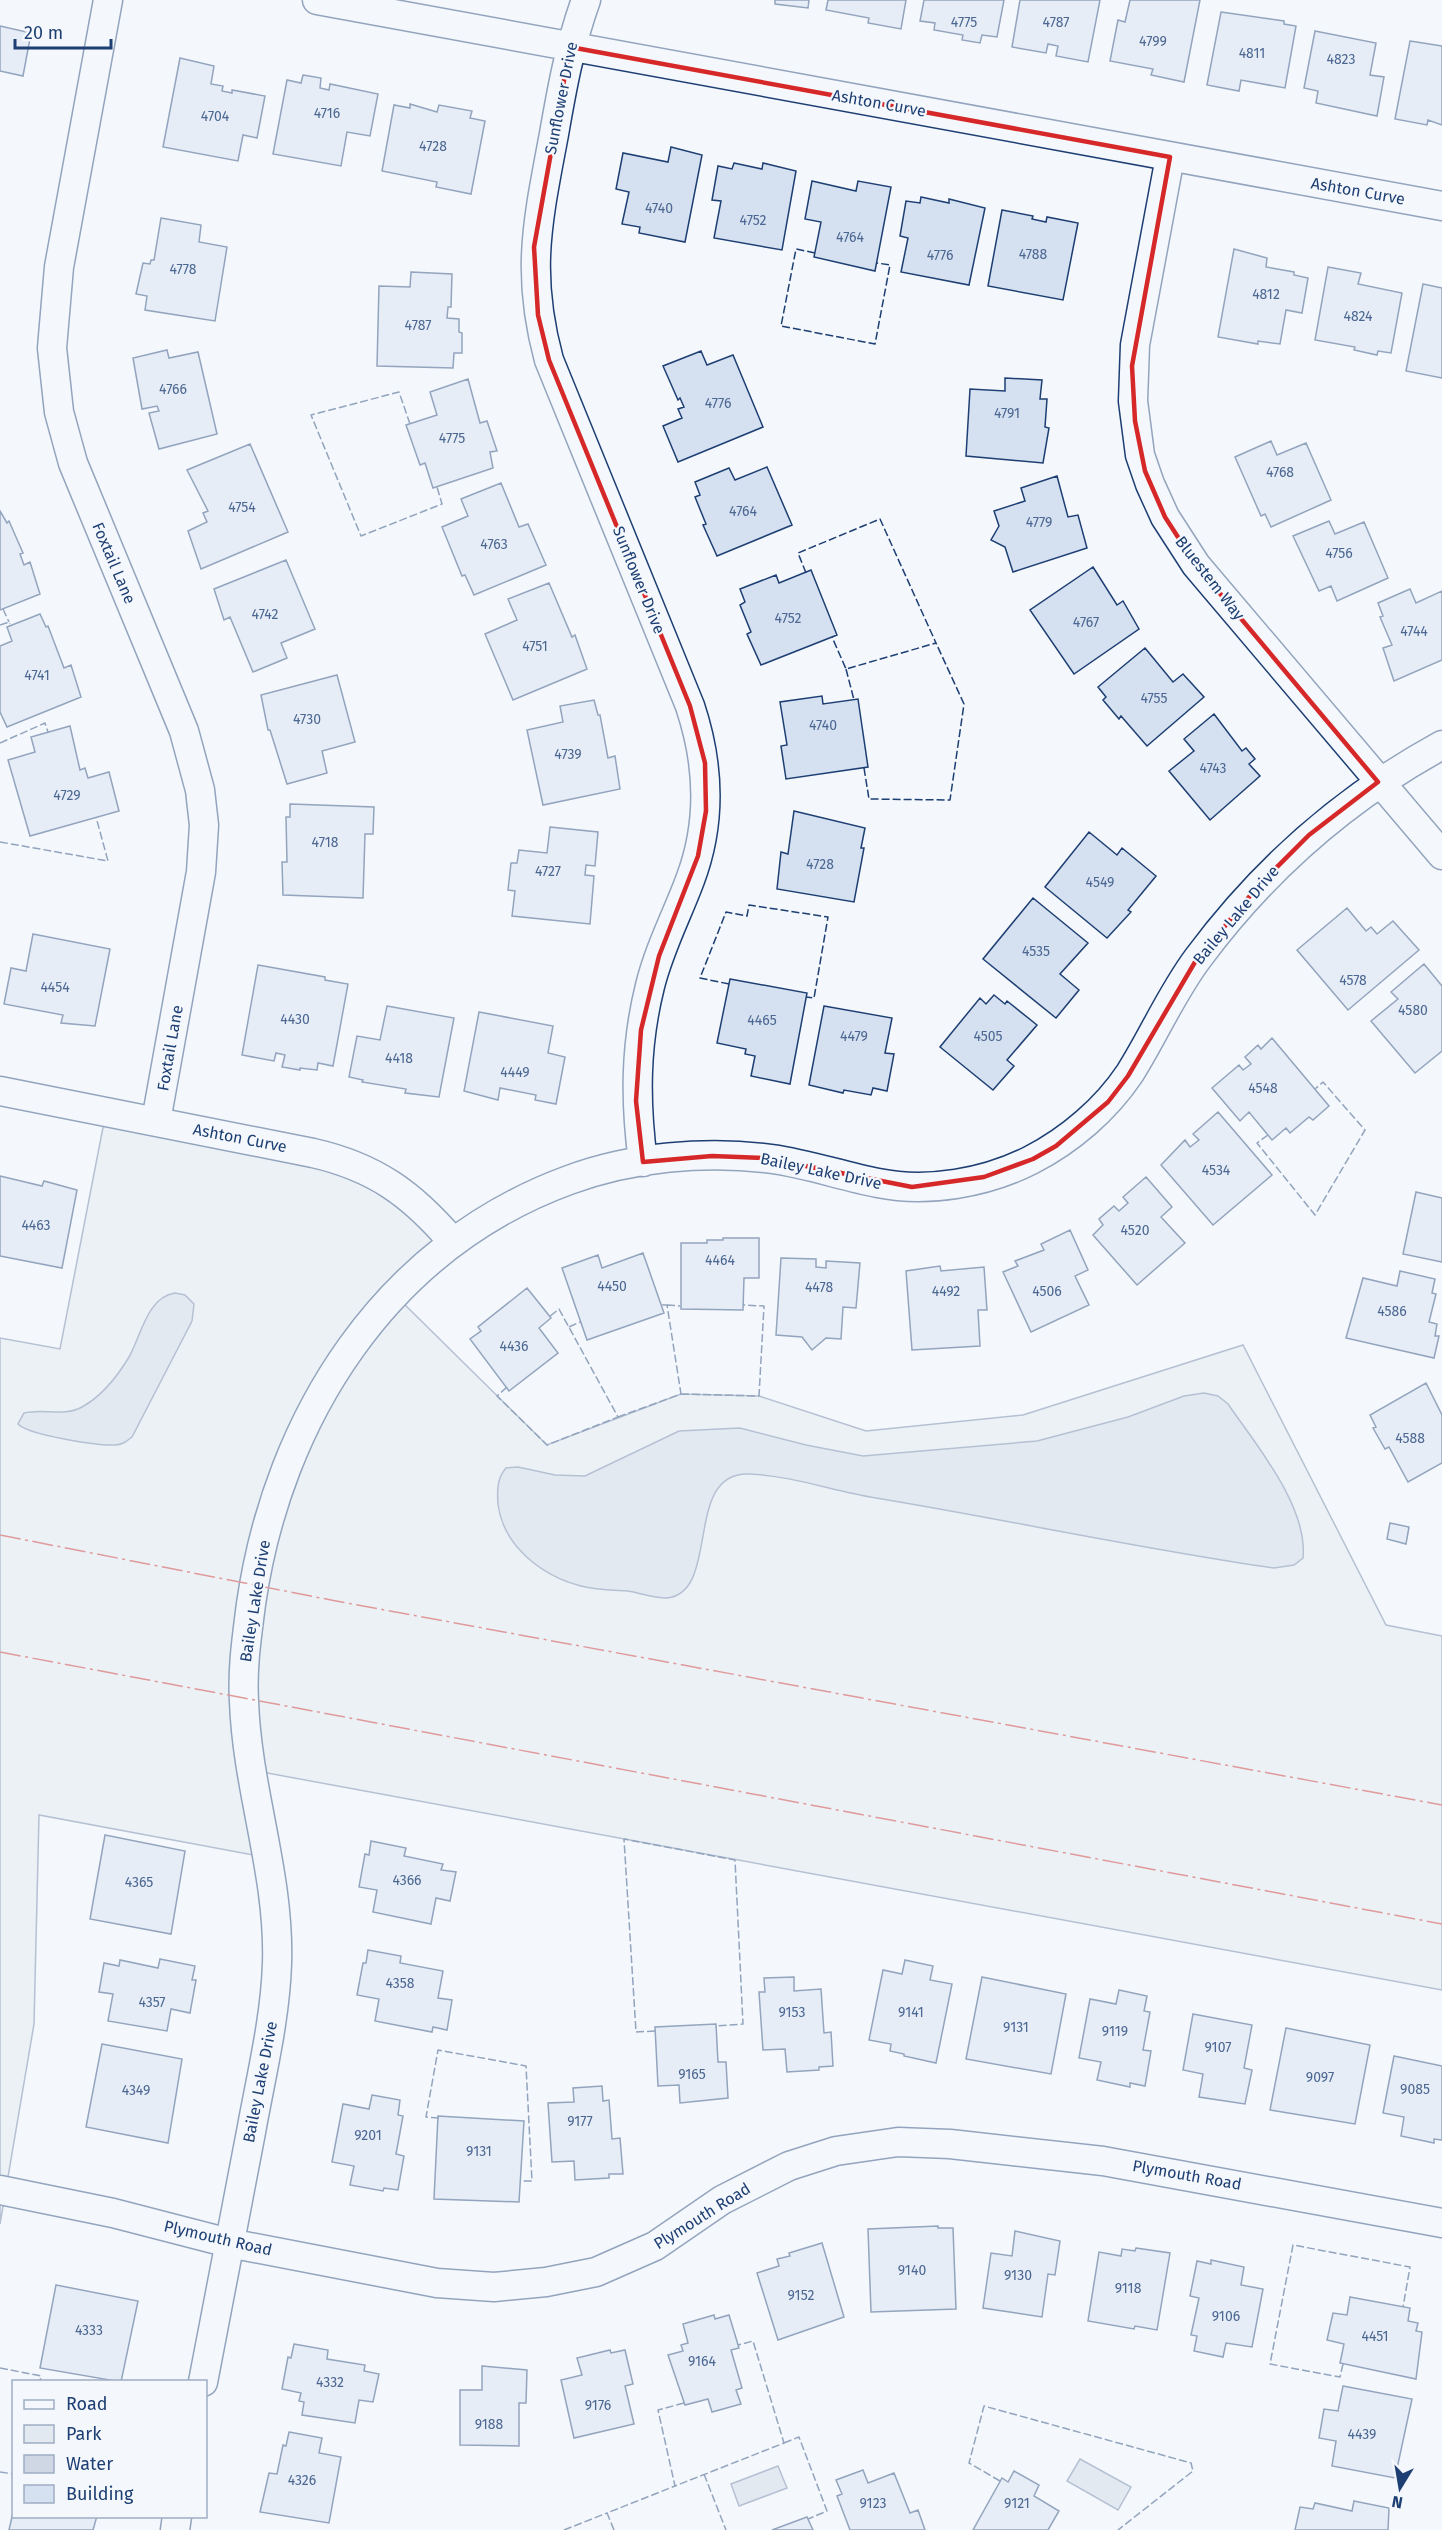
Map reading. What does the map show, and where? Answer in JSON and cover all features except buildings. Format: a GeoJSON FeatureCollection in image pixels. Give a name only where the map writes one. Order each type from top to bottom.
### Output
{"type":"FeatureCollection","features":[{"type":"Feature","properties":{"kind":"street","name":"Foxtail Lane"},"geometry":{"type":"LineString","coordinates":[[108,0],[59,267],[52,348],[59,412],[73,463],[184,731],[200,790],[204,825],[201,872],[156,1121]]}},
{"type":"Feature","properties":{"kind":"street","name":"Ashton Curve"},"geometry":{"type":"LineString","coordinates":[[317,0],[1442,206]]}},
{"type":"Feature","properties":{"kind":"street","name":"Sunflower Drive"},"geometry":{"type":"LineString","coordinates":[[586,0],[570,47],[534,247],[538,315],[549,360],[690,706],[705,763],[706,811],[698,856],[659,956],[641,1030],[636,1101],[643,1162]]}},
{"type":"Feature","properties":{"kind":"street","name":"Bluestem Way"},"geometry":{"type":"LineString","coordinates":[[1170,157],[1132,366],[1135,421],[1145,471],[1165,517],[1196,565],[1442,855]]}},
{"type":"Feature","properties":{"kind":"street","name":"Bailey Lake Drive"},"geometry":{"type":"LineString","coordinates":[[203,2380],[271,2022],[277,1971],[277,1916],[250,1770],[243,1691],[247,1632],[259,1556],[283,1477],[315,1407],[354,1343],[394,1294],[418,1270],[453,1242],[545,1189],[588,1174],[643,1162],[691,1156],[757,1157],[792,1162],[875,1183],[912,1186],[976,1179],[1010,1170],[1033,1159],[1056,1146],[1108,1102],[1128,1076],[1195,962],[1259,885],[1309,835],[1378,782],[1442,745]]}},
{"type":"Feature","properties":{"kind":"street","name":"Ashton Curve"},"geometry":{"type":"LineString","coordinates":[[0,1090],[350,1163],[382,1178],[414,1200],[453,1242]]}},
{"type":"Feature","properties":{"kind":"street","name":"Plymouth Road"},"geometry":{"type":"LineString","coordinates":[[0,2190],[113,2213],[229,2243],[438,2283],[494,2287],[546,2282],[596,2272],[674,2235],[723,2200],[789,2166],[836,2151],[898,2142],[987,2147],[1123,2164],[1442,2223]]}},
{"type":"Feature","properties":{"kind":"highlighted area"},"geometry":{"type":"Polygon","coordinates":[[[570,47],[1170,157],[1132,366],[1135,421],[1145,471],[1165,517],[1196,565],[1378,782],[1309,835],[1259,885],[1195,962],[1128,1076],[1108,1102],[1056,1146],[1033,1159],[984,1177],[912,1187],[765,1158],[712,1156],[643,1162],[636,1101],[641,1030],[659,956],[698,856],[706,811],[705,763],[690,706],[549,360],[538,315],[534,247],[570,47]]]}},
{"type":"Feature","properties":{"kind":"green space"},"geometry":{"type":"Polygon","coordinates":[[[106,1112],[332,1157],[453,1242],[394,1294],[547,1445],[681,1394],[759,1396],[866,1431],[1023,1415],[1243,1345],[1386,1625],[1442,1636],[1442,1990],[251,1770],[269,1858],[39,1815],[34,2024],[0,2224],[0,1338],[60,1349],[106,1112]]]}},
{"type":"Feature","properties":{"kind":"water"},"geometry":{"type":"Polygon","coordinates":[[[175,1293],[185,1295],[194,1304],[192,1321],[132,1437],[118,1445],[94,1444],[49,1436],[18,1424],[24,1413],[75,1410],[96,1397],[109,1385],[124,1364],[151,1309],[165,1296],[175,1293]]]}},
{"type":"Feature","properties":{"kind":"water"},"geometry":{"type":"Polygon","coordinates":[[[1204,1393],[1218,1396],[1228,1404],[1265,1457],[1289,1497],[1302,1538],[1303,1558],[1294,1565],[1274,1568],[1174,1552],[860,1495],[766,1475],[750,1474],[729,1478],[716,1491],[708,1510],[693,1576],[683,1591],[661,1598],[628,1591],[587,1587],[552,1575],[539,1567],[516,1546],[501,1519],[498,1504],[499,1480],[506,1468],[518,1467],[555,1475],[585,1476],[679,1431],[740,1428],[806,1445],[863,1456],[1037,1441],[1128,1417],[1184,1396],[1204,1393]]]}},
{"type":"Feature","properties":{"kind":"water"},"geometry":{"type":"Polygon","coordinates":[[[1080,2459],[1131,2487],[1118,2510],[1067,2481],[1080,2459]]]}},
{"type":"Feature","properties":{"kind":"water"},"geometry":{"type":"Polygon","coordinates":[[[778,2466],[787,2488],[739,2506],[731,2484],[778,2466]]]}},
{"type":"Feature","properties":{"kind":"fence"},"geometry":{"type":"LineString","coordinates":[[815,253],[796,249],[781,326],[875,344],[890,265],[877,263]]}},
{"type":"Feature","properties":{"kind":"fence"},"geometry":{"type":"LineString","coordinates":[[410,424],[399,392],[311,415],[361,536],[442,504],[437,487]]}},
{"type":"Feature","properties":{"kind":"fence"},"geometry":{"type":"LineString","coordinates":[[806,573],[798,553],[880,519],[936,643],[846,669],[832,637]]}},
{"type":"Feature","properties":{"kind":"fence"},"geometry":{"type":"LineString","coordinates":[[3,609],[9,622]]}},
{"type":"Feature","properties":{"kind":"fence"},"geometry":{"type":"LineString","coordinates":[[0,625],[9,622],[10,624]]}},
{"type":"Feature","properties":{"kind":"fence"},"geometry":{"type":"LineString","coordinates":[[864,768],[869,799],[950,800],[964,704],[936,643]]}},
{"type":"Feature","properties":{"kind":"fence"},"geometry":{"type":"LineString","coordinates":[[846,669],[854,700]]}},
{"type":"Feature","properties":{"kind":"fence"},"geometry":{"type":"LineString","coordinates":[[0,743],[45,723],[48,732]]}},
{"type":"Feature","properties":{"kind":"fence"},"geometry":{"type":"LineString","coordinates":[[0,842],[108,861],[96,817]]}},
{"type":"Feature","properties":{"kind":"fence"},"geometry":{"type":"LineString","coordinates":[[729,984],[700,978],[726,912],[747,916],[749,905],[828,917],[814,998],[806,997]]}},
{"type":"Feature","properties":{"kind":"fence"},"geometry":{"type":"LineString","coordinates":[[1268,1135],[1257,1143],[1315,1215],[1365,1130],[1323,1082],[1315,1089]]}},
{"type":"Feature","properties":{"kind":"fence"},"geometry":{"type":"LineString","coordinates":[[618,1417],[681,1394],[667,1305],[662,1305]]}},
{"type":"Feature","properties":{"kind":"fence"},"geometry":{"type":"LineString","coordinates":[[667,1305],[680,1306]]}},
{"type":"Feature","properties":{"kind":"fence"},"geometry":{"type":"LineString","coordinates":[[681,1394],[759,1396],[764,1306],[743,1305]]}},
{"type":"Feature","properties":{"kind":"fence"},"geometry":{"type":"LineString","coordinates":[[507,1387],[497,1396],[547,1445],[618,1417],[559,1309],[549,1317]]}},
{"type":"Feature","properties":{"kind":"fence"},"geometry":{"type":"LineString","coordinates":[[569,1327],[580,1322]]}},
{"type":"Feature","properties":{"kind":"fence"},"geometry":{"type":"LineString","coordinates":[[655,2031],[636,2032],[624,1839],[735,1860],[743,2024],[716,2026]]}},
{"type":"Feature","properties":{"kind":"fence"},"geometry":{"type":"LineString","coordinates":[[439,2118],[426,2117],[438,2050],[526,2066],[532,2181],[520,2181]]}},
{"type":"Feature","properties":{"kind":"fence"},"geometry":{"type":"LineString","coordinates":[[1343,2364],[1340,2377],[1270,2364],[1293,2245],[1410,2267],[1403,2307]]}},
{"type":"Feature","properties":{"kind":"fence"},"geometry":{"type":"LineString","coordinates":[[684,2403],[658,2410],[675,2486],[784,2443],[753,2341],[738,2345]]}},
{"type":"Feature","properties":{"kind":"fence"},"geometry":{"type":"LineString","coordinates":[[0,2368],[41,2376],[40,2380]]}},
{"type":"Feature","properties":{"kind":"fence"},"geometry":{"type":"LineString","coordinates":[[1000,2481],[969,2463],[984,2406],[1191,2463],[1193,2471],[1118,2530]]}},
{"type":"Feature","properties":{"kind":"fence"},"geometry":{"type":"LineString","coordinates":[[784,2443],[799,2437],[827,2511],[808,2519]]}},
{"type":"Feature","properties":{"kind":"fence"},"geometry":{"type":"LineString","coordinates":[[0,2472],[12,2474]]}},
{"type":"Feature","properties":{"kind":"fence"},"geometry":{"type":"LineString","coordinates":[[704,2474],[726,2530]]}},
{"type":"Feature","properties":{"kind":"fence"},"geometry":{"type":"LineString","coordinates":[[614,2530],[607,2513],[675,2486]]}},
{"type":"Feature","properties":{"kind":"fence"},"geometry":{"type":"LineString","coordinates":[[564,2530],[607,2513]]}},
{"type":"Feature","properties":{"kind":"power"},"geometry":{"type":"LineString","coordinates":[[0,1535],[336,1601],[1442,1805]]}},
{"type":"Feature","properties":{"kind":"power"},"geometry":{"type":"LineString","coordinates":[[0,1652],[1442,1924]]}}]}
